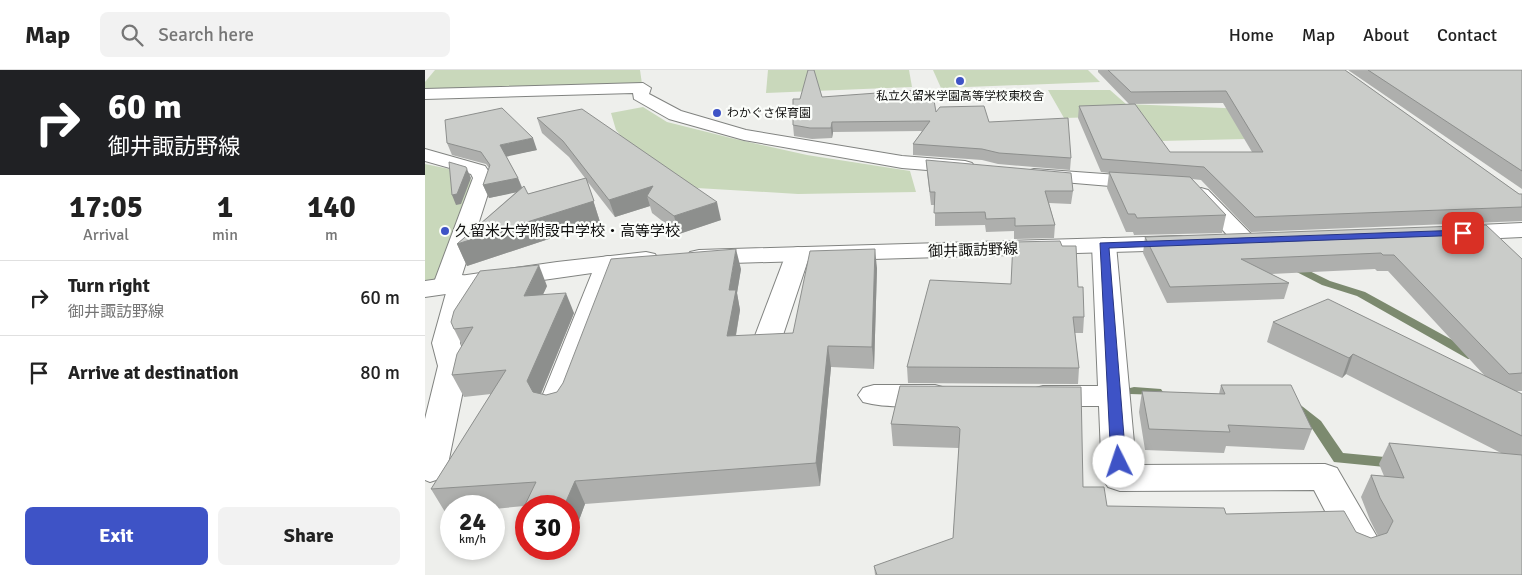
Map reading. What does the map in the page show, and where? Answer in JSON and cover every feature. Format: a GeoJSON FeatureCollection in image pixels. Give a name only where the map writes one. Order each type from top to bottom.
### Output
{"type":"FeatureCollection","features":[{"type":"Feature","properties":{"kind":"street"},"geometry":{"type":"LineString","coordinates":[[425,94],[643,88],[640,96],[675,115],[744,135],[902,162],[982,168]]}},
{"type":"Feature","properties":{"kind":"street"},"geometry":{"type":"LineString","coordinates":[[425,155],[477,170],[483,178],[444,286],[446,343],[453,366],[429,469]]}},
{"type":"Feature","properties":{"kind":"street"},"geometry":{"type":"LineString","coordinates":[[1015,174],[1165,184]]}},
{"type":"Feature","properties":{"kind":"street","name":"御井諏訪野線"},"geometry":{"type":"LineString","coordinates":[[444,286],[608,263],[671,258],[1255,241],[1194,186],[1184,185]]}},
{"type":"Feature","properties":{"kind":"street"},"geometry":{"type":"LineString","coordinates":[[1433,234],[1522,230]]}},
{"type":"Feature","properties":{"kind":"street"},"geometry":{"type":"LineString","coordinates":[[1104,245],[1120,478],[1325,477],[1361,542]]}},
{"type":"Feature","properties":{"kind":"street"},"geometry":{"type":"LineString","coordinates":[[767,341],[798,254]]}},
{"type":"Feature","properties":{"kind":"street"},"geometry":{"type":"LineString","coordinates":[[555,404],[608,263]]}},
{"type":"Feature","properties":{"kind":"street"},"geometry":{"type":"LineString","coordinates":[[873,395],[960,396]]}},
{"type":"Feature","properties":{"kind":"street"},"geometry":{"type":"LineString","coordinates":[[1018,396],[1114,396]]}},
{"type":"Feature","properties":{"kind":"green space"},"geometry":{"type":"Polygon","coordinates":[[[435,70],[640,70],[642,84],[425,90],[425,82],[435,70]]]}},
{"type":"Feature","properties":{"kind":"green space"},"geometry":{"type":"Polygon","coordinates":[[[768,70],[909,70],[912,87],[766,93],[768,70]]]}},
{"type":"Feature","properties":{"kind":"green space"},"geometry":{"type":"Polygon","coordinates":[[[933,70],[1088,70],[1100,82],[941,88],[933,70]]]}},
{"type":"Feature","properties":{"kind":"green space"},"geometry":{"type":"Polygon","coordinates":[[[1048,90],[1110,90],[1126,104],[1248,109],[1246,139],[1160,141],[1099,117],[1064,118],[1048,90]]]}},
{"type":"Feature","properties":{"kind":"green space"},"geometry":{"type":"Polygon","coordinates":[[[643,107],[667,122],[731,138],[807,155],[910,171],[916,192],[798,194],[663,186],[616,130],[611,113],[643,107]]]}},
{"type":"Feature","properties":{"kind":"green space","name":"久留米大学附設中学校・高等学校"},"geometry":{"type":"Polygon","coordinates":[[[425,164],[469,173],[472,185],[438,283],[425,285],[425,164]]]}},
{"type":"Feature","properties":{"kind":"building"},"geometry":{"type":"Polygon","coordinates":[[[808,70],[814,70],[822,97],[932,89],[936,112],[940,107],[984,106],[989,122],[1068,118],[1071,158],[913,144],[930,121],[832,122],[831,128],[810,128],[793,125],[793,99],[800,99],[808,70]]]}},
{"type":"Feature","properties":{"kind":"building"},"geometry":{"type":"Polygon","coordinates":[[[1108,70],[1345,70],[1519,194],[1522,194],[1522,207],[1255,217],[1204,167],[1102,159],[1079,106],[1135,104],[1170,152],[1263,152],[1226,91],[1131,92],[1108,70]]]}},
{"type":"Feature","properties":{"kind":"building"},"geometry":{"type":"Polygon","coordinates":[[[1368,70],[1522,70],[1522,171],[1368,70]]]}},
{"type":"Feature","properties":{"kind":"building"},"geometry":{"type":"Polygon","coordinates":[[[502,108],[533,138],[500,145],[518,178],[483,185],[490,165],[481,152],[447,143],[445,120],[502,108]]]}},
{"type":"Feature","properties":{"kind":"building"},"geometry":{"type":"Polygon","coordinates":[[[582,109],[717,202],[674,216],[647,196],[653,186],[609,200],[563,141],[537,118],[582,109]]]}},
{"type":"Feature","properties":{"kind":"building"},"geometry":{"type":"Polygon","coordinates":[[[926,160],[1071,173],[1073,191],[1045,191],[1055,225],[1015,226],[1015,218],[986,219],[985,212],[934,213],[935,192],[930,192],[926,160]]]}},
{"type":"Feature","properties":{"kind":"building"},"geometry":{"type":"Polygon","coordinates":[[[449,162],[466,167],[467,169],[457,194],[452,195],[449,162]]]}},
{"type":"Feature","properties":{"kind":"building"},"geometry":{"type":"Polygon","coordinates":[[[1109,172],[1190,177],[1226,215],[1137,218],[1135,214],[1128,214],[1109,172]]]}},
{"type":"Feature","properties":{"kind":"building"},"geometry":{"type":"Polygon","coordinates":[[[586,178],[594,201],[457,244],[524,186],[528,194],[586,178]]]}},
{"type":"Feature","properties":{"kind":"building"},"geometry":{"type":"Polygon","coordinates":[[[1486,225],[1522,259],[1522,373],[1509,374],[1394,255],[1383,255],[1381,253],[1241,259],[1289,283],[1170,287],[1145,237],[1486,225]]]}},
{"type":"Feature","properties":{"kind":"building"},"geometry":{"type":"Polygon","coordinates":[[[1060,241],[1062,246],[1076,246],[1078,287],[1083,287],[1084,317],[1073,317],[1079,368],[907,367],[930,280],[1011,284],[1013,242],[1060,241]]]}},
{"type":"Feature","properties":{"kind":"building"},"geometry":{"type":"Polygon","coordinates":[[[736,249],[729,290],[736,290],[727,336],[793,333],[810,251],[875,249],[872,347],[828,346],[816,463],[575,481],[569,495],[530,495],[536,482],[431,489],[506,370],[452,375],[457,354],[473,327],[454,329],[451,322],[454,311],[480,271],[539,265],[524,296],[566,293],[527,381],[533,392],[546,395],[557,392],[563,383],[611,259],[736,249]]]}},
{"type":"Feature","properties":{"kind":"building"},"geometry":{"type":"Polygon","coordinates":[[[1328,299],[1522,394],[1522,436],[1353,354],[1349,358],[1273,322],[1328,299]]]}},
{"type":"Feature","properties":{"kind":"building"},"geometry":{"type":"Polygon","coordinates":[[[1221,385],[1291,385],[1312,429],[1228,425],[1230,432],[1149,429],[1142,391],[1225,394],[1221,385]]]}},
{"type":"Feature","properties":{"kind":"building"},"geometry":{"type":"Polygon","coordinates":[[[900,386],[1081,387],[1083,487],[1104,487],[1107,506],[1224,508],[1226,514],[1344,511],[1356,532],[1371,538],[1387,533],[1393,521],[1380,498],[1371,475],[1404,478],[1389,443],[1522,455],[1522,575],[877,575],[874,566],[953,538],[960,429],[958,427],[891,424],[900,386]]]}},
{"type":"Feature","properties":{"kind":"waterway"},"geometry":{"type":"LineString","coordinates":[[1291,265],[1326,283],[1361,294],[1472,356]]}},
{"type":"Feature","properties":{"kind":"waterway"},"geometry":{"type":"LineString","coordinates":[[1134,391],[1157,392]]}},
{"type":"Feature","properties":{"kind":"waterway"},"geometry":{"type":"LineString","coordinates":[[1293,406],[1316,424],[1339,458],[1395,463]]}},
{"type":"Feature","properties":{"kind":"place","name":"私立久留米学園高等学校東校舎"},"geometry":{"type":"Point","coordinates":[960,81]}},
{"type":"Feature","properties":{"kind":"place","name":"わかぐさ保育園"},"geometry":{"type":"Point","coordinates":[717,113]}},
{"type":"Feature","properties":{"kind":"place","name":"久留米大学附設中学校・高等学校"},"geometry":{"type":"Point","coordinates":[445,231]}},
{"type":"Feature","properties":{"kind":"route"},"geometry":{"type":"LineString","coordinates":[[1119,462],[1104,245],[1245,242],[1463,233]]}}]}
